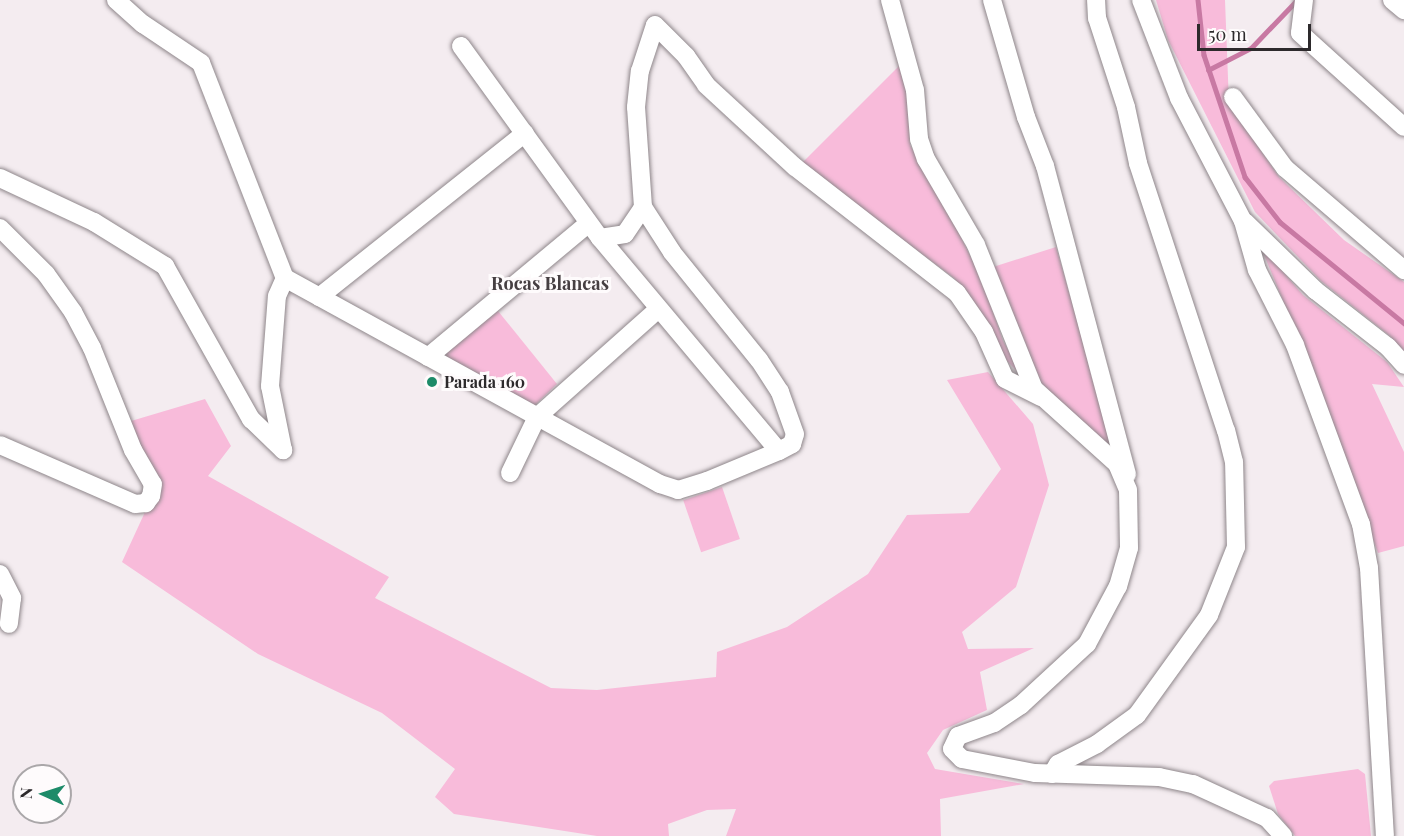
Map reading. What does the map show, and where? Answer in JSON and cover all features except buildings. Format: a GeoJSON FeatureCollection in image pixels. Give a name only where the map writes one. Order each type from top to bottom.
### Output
{"type":"FeatureCollection","features":[{"type":"Feature","properties":{"kind":"street"},"geometry":{"type":"LineString","coordinates":[[116,0],[143,24],[201,63],[285,278],[660,484],[678,490],[779,452],[792,444],[795,434],[780,392],[672,252],[643,207],[636,107],[640,71],[655,25],[686,56],[706,85],[795,167],[957,293],[984,332],[1005,379],[1041,397]]}},
{"type":"Feature","properties":{"kind":"street"},"geometry":{"type":"LineString","coordinates":[[890,0],[915,90],[919,139],[926,159],[976,245],[1034,389],[1117,464],[1128,490]]}},
{"type":"Feature","properties":{"kind":"street"},"geometry":{"type":"LineString","coordinates":[[992,0],[1026,117],[1045,166],[1087,334],[1126,467],[1129,548],[1118,586],[1086,644],[1021,705],[994,723],[957,735],[952,749],[962,759],[1052,774],[1159,777],[1193,784],[1268,818],[1283,836]]}},
{"type":"Feature","properties":{"kind":"street"},"geometry":{"type":"LineString","coordinates":[[1052,774],[1058,764],[1097,744],[1137,715],[1209,615],[1236,547],[1236,495],[1226,431],[1138,163],[1126,107],[1097,18],[1096,0]]}},
{"type":"Feature","properties":{"kind":"street"},"geometry":{"type":"LineString","coordinates":[[1141,0],[1179,98],[1244,221],[1257,270],[1295,345],[1361,524],[1369,568],[1385,836]]}},
{"type":"Feature","properties":{"kind":"street"},"geometry":{"type":"LineString","coordinates":[[1304,0],[1300,33],[1404,127]]}},
{"type":"Feature","properties":{"kind":"street"},"geometry":{"type":"LineString","coordinates":[[1392,0],[1404,9]]}},
{"type":"Feature","properties":{"kind":"street"},"geometry":{"type":"LineString","coordinates":[[461,46],[600,238],[657,310],[779,452]]}},
{"type":"Feature","properties":{"kind":"street"},"geometry":{"type":"LineString","coordinates":[[1233,97],[1285,168],[1404,270]]}},
{"type":"Feature","properties":{"kind":"street"},"geometry":{"type":"LineString","coordinates":[[319,297],[525,133]]}},
{"type":"Feature","properties":{"kind":"street"},"geometry":{"type":"LineString","coordinates":[[0,178],[94,222],[165,266],[251,420],[283,450],[270,386],[277,296],[285,278]]}},
{"type":"Feature","properties":{"kind":"street"},"geometry":{"type":"LineString","coordinates":[[600,238],[625,234],[643,207]]}},
{"type":"Feature","properties":{"kind":"street"},"geometry":{"type":"LineString","coordinates":[[1244,221],[1315,290],[1388,346],[1404,365]]}},
{"type":"Feature","properties":{"kind":"street"},"geometry":{"type":"LineString","coordinates":[[428,357],[589,223]]}},
{"type":"Feature","properties":{"kind":"street"},"geometry":{"type":"LineString","coordinates":[[0,228],[46,274],[73,312],[92,348],[133,450],[153,484],[152,496],[146,502],[135,504],[0,446]]}},
{"type":"Feature","properties":{"kind":"street"},"geometry":{"type":"LineString","coordinates":[[510,473],[537,417],[657,310]]}},
{"type":"Feature","properties":{"kind":"street"},"geometry":{"type":"LineString","coordinates":[[0,574],[12,598],[9,624],[0,617]]}},
{"type":"Feature","properties":{"kind":"shaded area"},"geometry":{"type":"Polygon","coordinates":[[[1156,0],[1225,0],[1229,104],[1279,177],[1344,240],[1404,282],[1404,353],[1390,336],[1321,281],[1255,212],[1168,40],[1156,0]]]}},
{"type":"Feature","properties":{"kind":"shaded area"},"geometry":{"type":"Polygon","coordinates":[[[899,66],[909,103],[910,145],[954,223],[982,280],[1003,341],[1024,378],[998,352],[983,319],[954,278],[801,164],[899,66]]]}},
{"type":"Feature","properties":{"kind":"shaded area"},"geometry":{"type":"Polygon","coordinates":[[[1260,245],[1303,295],[1387,362],[1404,387],[1372,384],[1404,452],[1404,546],[1378,553],[1302,347],[1260,245]]]}},
{"type":"Feature","properties":{"kind":"shaded area"},"geometry":{"type":"Polygon","coordinates":[[[1056,247],[1116,455],[1043,388],[993,267],[1056,247]]]}},
{"type":"Feature","properties":{"kind":"shaded area"},"geometry":{"type":"Polygon","coordinates":[[[498,311],[557,384],[534,406],[439,356],[498,311]]]}},
{"type":"Feature","properties":{"kind":"shaded area"},"geometry":{"type":"Polygon","coordinates":[[[988,372],[1033,424],[1049,485],[1016,587],[962,632],[968,649],[1034,648],[980,672],[987,710],[943,730],[927,753],[935,769],[1024,784],[940,799],[941,836],[726,836],[736,809],[707,810],[668,824],[669,836],[597,836],[454,814],[435,797],[455,769],[382,713],[258,654],[122,562],[151,499],[121,424],[205,399],[231,446],[208,476],[389,577],[375,598],[551,688],[597,690],[716,677],[717,652],[787,627],[868,574],[907,515],[969,513],[1001,469],[947,380],[988,372]]]}},
{"type":"Feature","properties":{"kind":"shaded area"},"geometry":{"type":"Polygon","coordinates":[[[722,487],[740,539],[701,552],[683,500],[722,487]]]}},
{"type":"Feature","properties":{"kind":"shaded area"},"geometry":{"type":"Polygon","coordinates":[[[1358,769],[1365,774],[1371,836],[1295,836],[1278,814],[1269,786],[1274,781],[1358,769]]]}},
{"type":"Feature","properties":{"kind":"waterway"},"geometry":{"type":"LineString","coordinates":[[1198,0],[1204,55],[1245,177],[1280,222],[1404,323]]}},
{"type":"Feature","properties":{"kind":"waterway"},"geometry":{"type":"LineString","coordinates":[[1208,70],[1251,48],[1296,1]]}},
{"type":"Feature","properties":{"kind":"place","name":"Parada 160"},"geometry":{"type":"Point","coordinates":[432,382]}},
{"type":"Feature","properties":{"kind":"district","name":"Rocas Blancas"},"geometry":{"type":"Point","coordinates":[550,283]}}]}
